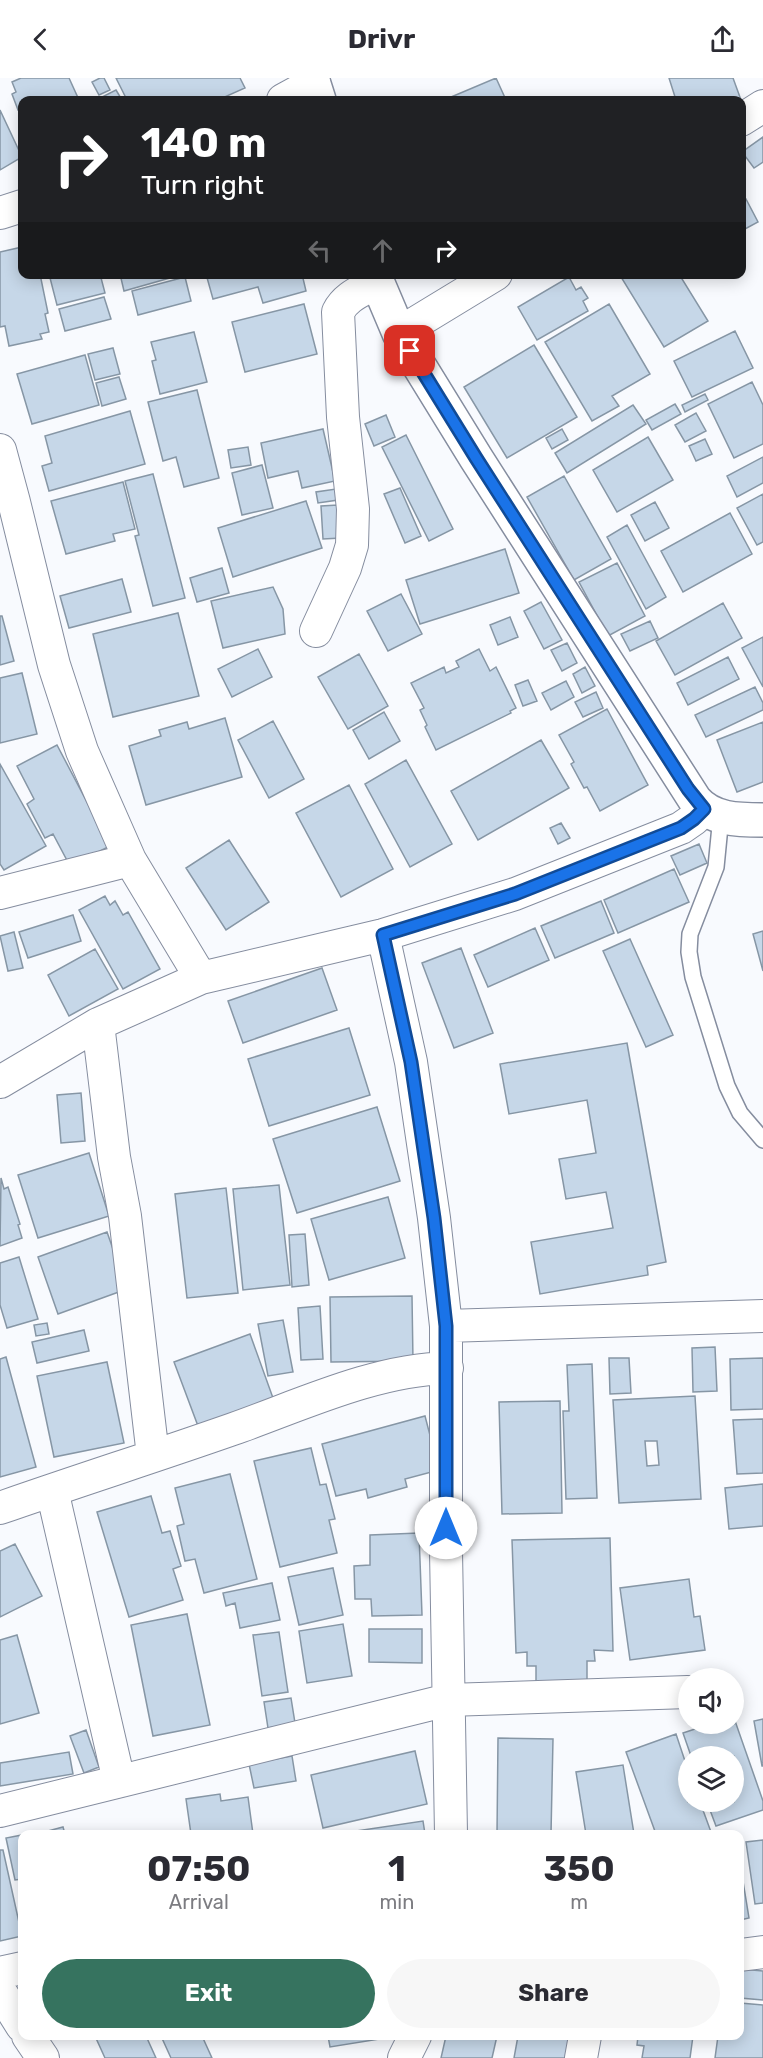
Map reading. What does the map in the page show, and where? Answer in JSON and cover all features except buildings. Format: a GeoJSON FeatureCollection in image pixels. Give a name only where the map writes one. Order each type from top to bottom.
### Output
{"type":"FeatureCollection","features":[{"type":"Feature","properties":{"kind":"main road"},"geometry":{"type":"LineString","coordinates":[[376,279],[399,333],[476,458],[688,789],[712,813],[737,820],[763,820]]}},
{"type":"Feature","properties":{"kind":"street"},"geometry":{"type":"LineString","coordinates":[[293,96],[315,87]]}},
{"type":"Feature","properties":{"kind":"street"},"geometry":{"type":"LineString","coordinates":[[746,117],[763,106]]}},
{"type":"Feature","properties":{"kind":"street"},"geometry":{"type":"LineString","coordinates":[[0,213],[18,207]]}},
{"type":"Feature","properties":{"kind":"street"},"geometry":{"type":"LineString","coordinates":[[316,631],[345,568],[352,545],[353,509],[343,417],[338,312],[342,304],[375,279]]}},
{"type":"Feature","properties":{"kind":"street"},"geometry":{"type":"LineString","coordinates":[[399,333],[488,279]]}},
{"type":"Feature","properties":{"kind":"street"},"geometry":{"type":"LineString","coordinates":[[0,450],[7,504],[78,741],[130,860],[201,978]]}},
{"type":"Feature","properties":{"kind":"street"},"geometry":{"type":"LineString","coordinates":[[0,1082],[98,1024],[201,978],[383,935],[515,894],[681,828],[694,819],[712,813]]}},
{"type":"Feature","properties":{"kind":"street"},"geometry":{"type":"LineString","coordinates":[[0,893],[130,860]]}},
{"type":"Feature","properties":{"kind":"street"},"geometry":{"type":"LineString","coordinates":[[383,935],[411,1062],[434,1218],[446,1326],[451,1830]]}},
{"type":"Feature","properties":{"kind":"street"},"geometry":{"type":"LineString","coordinates":[[98,1024],[114,1157],[125,1216],[153,1456]]}},
{"type":"Feature","properties":{"kind":"street"},"geometry":{"type":"LineString","coordinates":[[446,1326],[763,1316]]}},
{"type":"Feature","properties":{"kind":"street"},"geometry":{"type":"LineString","coordinates":[[0,1508],[380,1377],[418,1369],[447,1368]]}},
{"type":"Feature","properties":{"kind":"street"},"geometry":{"type":"LineString","coordinates":[[52,1490],[119,1781]]}},
{"type":"Feature","properties":{"kind":"street"},"geometry":{"type":"LineString","coordinates":[[0,1811],[448,1700],[678,1692]]}},
{"type":"Feature","properties":{"kind":"street"},"geometry":{"type":"LineString","coordinates":[[744,1954],[763,1952]]}},
{"type":"Feature","properties":{"kind":"street"},"geometry":{"type":"LineString","coordinates":[[0,1973],[18,1969]]}},
{"type":"Feature","properties":{"kind":"street"},"geometry":{"type":"LineString","coordinates":[[0,1991],[18,2020]]}},
{"type":"Feature","properties":{"kind":"street"},"geometry":{"type":"LineString","coordinates":[[31,2040],[43,2058]]}},
{"type":"Feature","properties":{"kind":"street"},"geometry":{"type":"LineString","coordinates":[[404,2058],[413,2040]]}},
{"type":"Feature","properties":{"kind":"street"},"geometry":{"type":"LineString","coordinates":[[581,2058],[584,2040]]}},
{"type":"Feature","properties":{"kind":"lane"},"geometry":{"type":"LineString","coordinates":[[712,813],[716,867],[690,934],[689,952],[693,977],[727,1086],[740,1113],[763,1140]]}},
{"type":"Feature","properties":{"kind":"route"},"geometry":{"type":"LineString","coordinates":[[410,351],[488,478],[688,789],[704,809],[681,828],[515,894],[383,935],[411,1062],[434,1218],[446,1326],[446,1528]]}}]}
